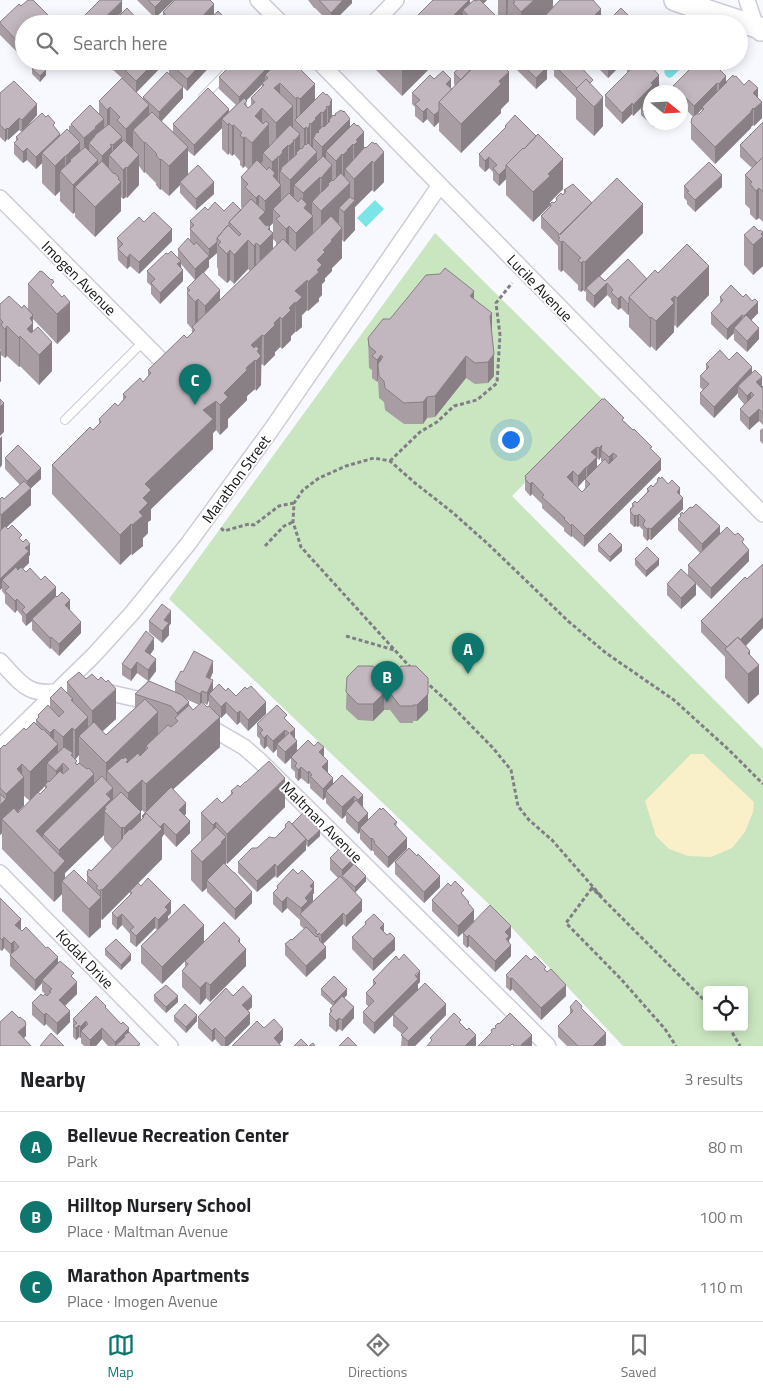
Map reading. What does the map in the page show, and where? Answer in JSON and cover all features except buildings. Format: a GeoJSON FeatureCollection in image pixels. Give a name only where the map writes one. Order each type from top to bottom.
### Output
{"type":"FeatureCollection","features":[{"type":"Feature","properties":{"kind":"street"},"geometry":{"type":"LineString","coordinates":[[258,0],[272,15]]}},
{"type":"Feature","properties":{"kind":"street"},"geometry":{"type":"LineString","coordinates":[[382,15],[396,0]]}},
{"type":"Feature","properties":{"kind":"street"},"geometry":{"type":"LineString","coordinates":[[675,0],[717,15]]}},
{"type":"Feature","properties":{"kind":"street"},"geometry":{"type":"LineString","coordinates":[[748,0],[761,31]]}},
{"type":"Feature","properties":{"kind":"street"},"geometry":{"type":"LineString","coordinates":[[748,26],[761,31]]}},
{"type":"Feature","properties":{"kind":"street","name":"Lucile Avenue"},"geometry":{"type":"LineString","coordinates":[[334,70],[440,185],[763,514]]}},
{"type":"Feature","properties":{"kind":"street","name":"Marathon Street"},"geometry":{"type":"LineString","coordinates":[[0,747],[94,655],[133,612],[188,544],[271,430],[440,185]]}},
{"type":"Feature","properties":{"kind":"street","name":"Imogen Avenue"},"geometry":{"type":"LineString","coordinates":[[0,198],[158,357]]}},
{"type":"Feature","properties":{"kind":"street"},"geometry":{"type":"LineString","coordinates":[[0,661],[26,688],[40,692],[95,689],[169,708]]}},
{"type":"Feature","properties":{"kind":"street","name":"Maltman Avenue"},"geometry":{"type":"LineString","coordinates":[[189,715],[244,746],[260,760],[548,1046]]}},
{"type":"Feature","properties":{"kind":"street","name":"Kodak Drive"},"geometry":{"type":"LineString","coordinates":[[0,873],[170,1046]]}},
{"type":"Feature","properties":{"kind":"lane"},"geometry":{"type":"LineString","coordinates":[[196,103],[229,70]]}},
{"type":"Feature","properties":{"kind":"lane"},"geometry":{"type":"LineString","coordinates":[[65,420],[143,342]]}},
{"type":"Feature","properties":{"kind":"path"},"geometry":{"type":"LineString","coordinates":[[390,461],[420,432],[436,422],[454,406],[477,400],[497,383],[500,335],[496,303],[524,271]]}},
{"type":"Feature","properties":{"kind":"path"},"geometry":{"type":"LineString","coordinates":[[413,670],[301,547],[293,522],[294,503],[303,490],[319,478],[374,458],[390,461],[452,512],[568,620],[606,653],[674,700],[763,784]]}},
{"type":"Feature","properties":{"kind":"path"},"geometry":{"type":"LineString","coordinates":[[206,518],[224,531],[249,524],[254,525],[279,506],[294,503]]}},
{"type":"Feature","properties":{"kind":"path"},"geometry":{"type":"LineString","coordinates":[[265,546],[284,526],[293,522]]}},
{"type":"Feature","properties":{"kind":"path"},"geometry":{"type":"LineString","coordinates":[[346,636],[395,650]]}},
{"type":"Feature","properties":{"kind":"path"},"geometry":{"type":"LineString","coordinates":[[421,677],[493,748],[511,770],[518,806],[529,820],[552,840],[601,896],[592,888]]}},
{"type":"Feature","properties":{"kind":"path"},"geometry":{"type":"LineString","coordinates":[[592,888],[703,999]]}},
{"type":"Feature","properties":{"kind":"path"},"geometry":{"type":"LineString","coordinates":[[592,888],[566,923],[620,978],[665,1029],[676,1046]]}},
{"type":"Feature","properties":{"kind":"path"},"geometry":{"type":"LineString","coordinates":[[731,1031],[740,1046]]}},
{"type":"Feature","properties":{"kind":"green space"},"geometry":{"type":"Polygon","coordinates":[[[435,233],[605,402],[512,496],[763,749],[763,1046],[623,1046],[494,909],[169,599],[435,233]]]}},
{"type":"Feature","properties":{"kind":"sand"},"geometry":{"type":"Polygon","coordinates":[[[691,754],[703,754],[754,802],[753,812],[745,832],[732,848],[711,857],[688,856],[669,849],[656,836],[645,801],[691,754]]]}},
{"type":"Feature","properties":{"kind":"water"},"geometry":{"type":"Polygon","coordinates":[[[665,70],[679,70],[669,78],[664,72],[665,70]]]}},
{"type":"Feature","properties":{"kind":"water"},"geometry":{"type":"Polygon","coordinates":[[[375,200],[384,209],[366,227],[357,218],[375,200]]]}},
{"type":"Feature","properties":{"kind":"place","name":"Marathon Apartments"},"geometry":{"type":"Point","coordinates":[195,405]}},
{"type":"Feature","properties":{"kind":"place","name":"Bellevue Recreation Center"},"geometry":{"type":"Point","coordinates":[468,674]}},
{"type":"Feature","properties":{"kind":"place","name":"Hilltop Nursery School"},"geometry":{"type":"Point","coordinates":[387,702]}}]}
